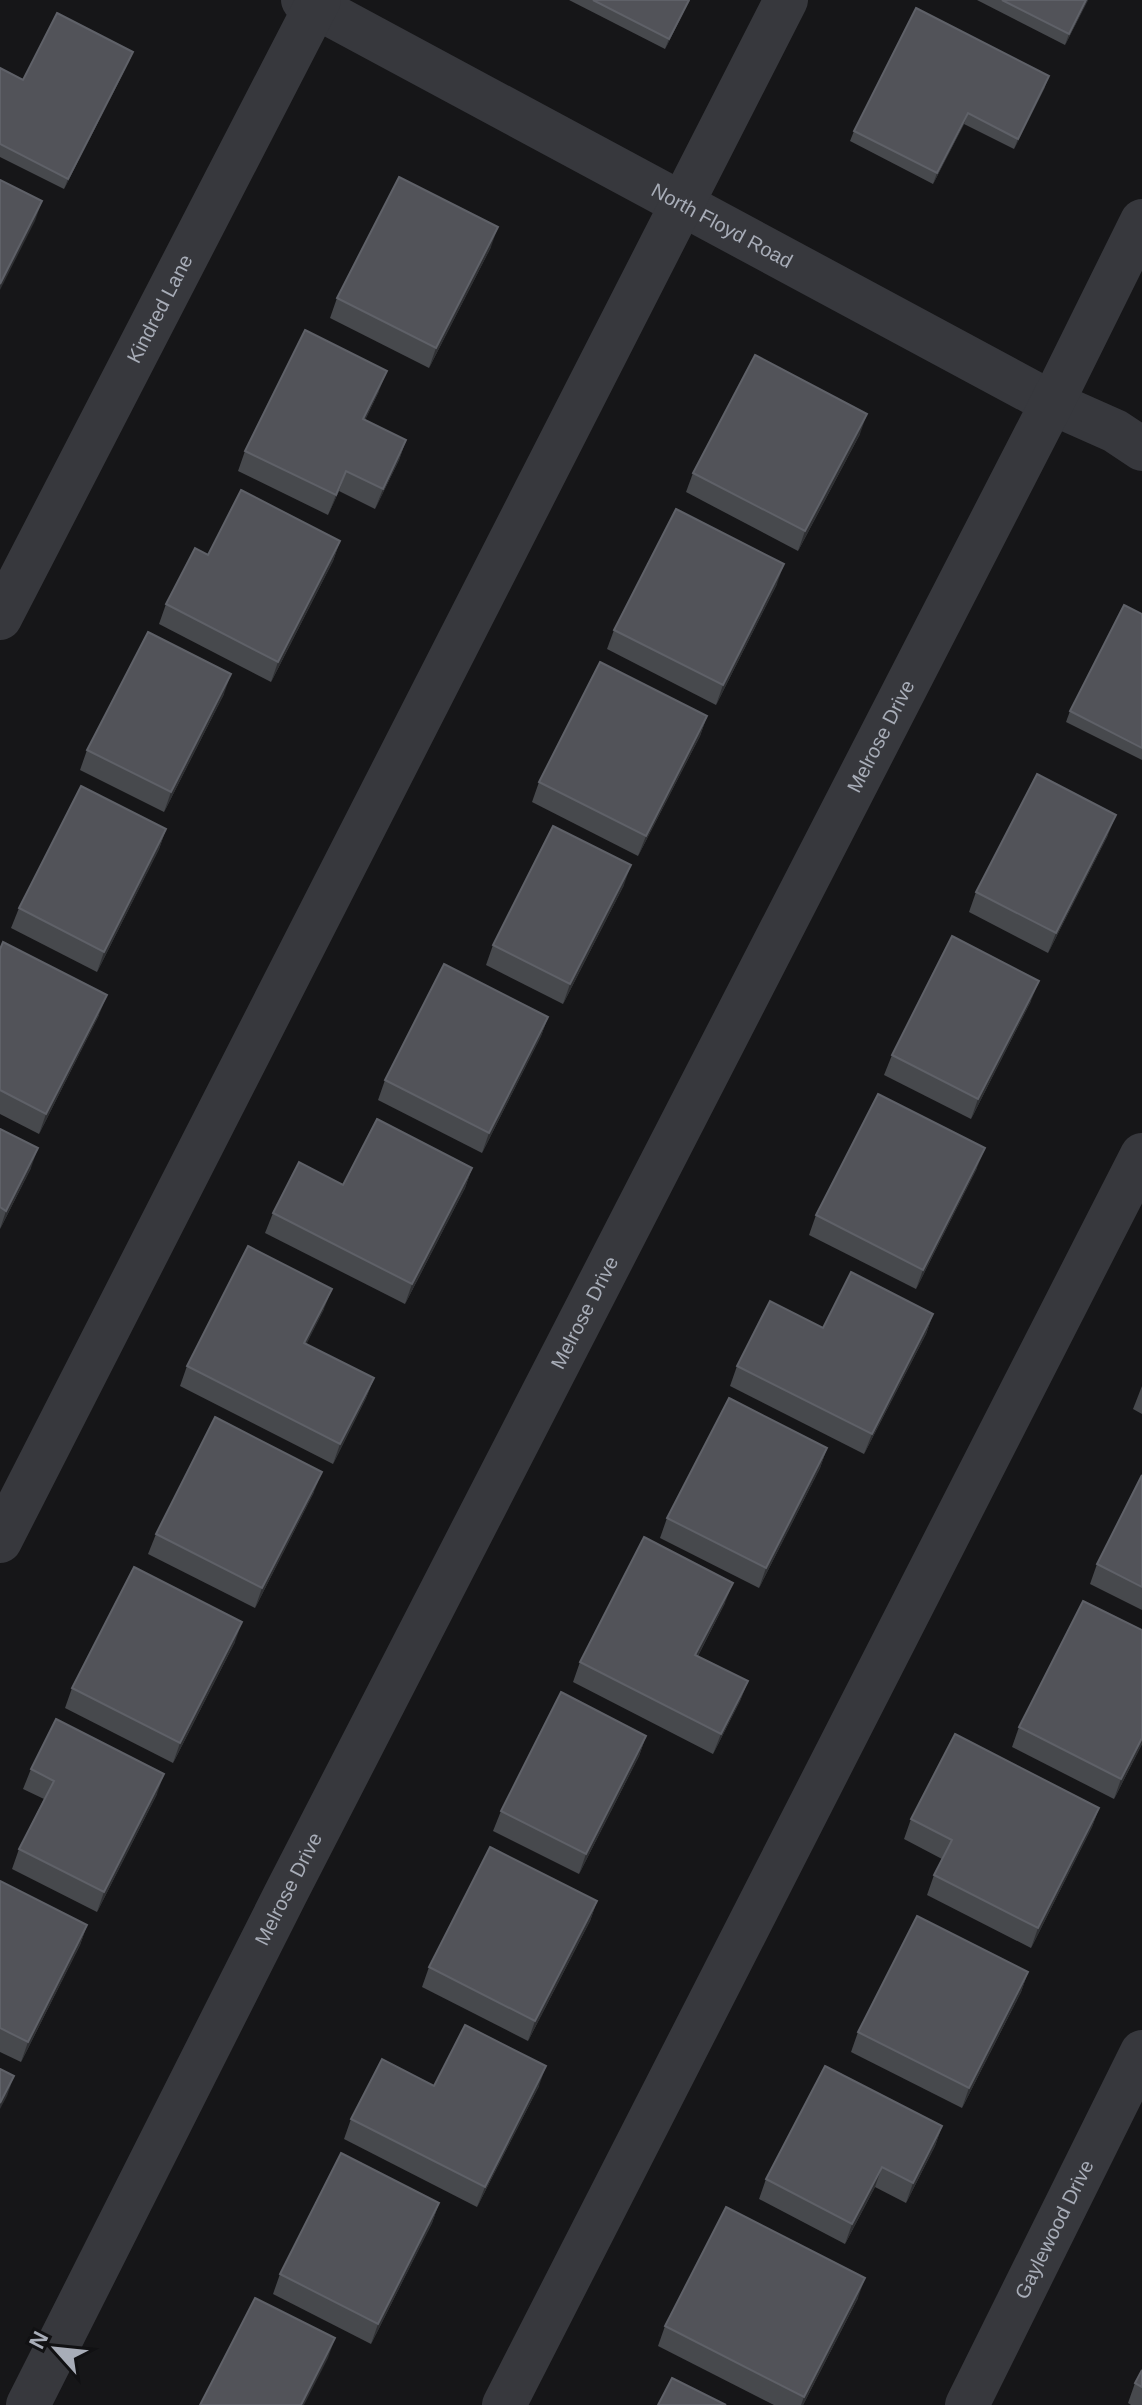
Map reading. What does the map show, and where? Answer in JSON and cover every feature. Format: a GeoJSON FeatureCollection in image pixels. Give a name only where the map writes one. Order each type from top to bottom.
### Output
{"type":"FeatureCollection","features":[{"type":"Feature","properties":{"kind":"street"},"geometry":{"type":"LineString","coordinates":[[0,1541],[786,0]]}},
{"type":"Feature","properties":{"kind":"street","name":"North Floyd Road"},"geometry":{"type":"LineString","coordinates":[[313,2],[683,205],[1052,403],[1115,431],[1142,449]]}},
{"type":"Feature","properties":{"kind":"street","name":"Kindred Lane"},"geometry":{"type":"LineString","coordinates":[[0,618],[313,2]]}},
{"type":"Feature","properties":{"kind":"street","name":"Melrose Drive"},"geometry":{"type":"LineString","coordinates":[[28,2405],[286,1893],[1052,403],[1142,221]]}},
{"type":"Feature","properties":{"kind":"street"},"geometry":{"type":"LineString","coordinates":[[504,2405],[1142,1155]]}},
{"type":"Feature","properties":{"kind":"street","name":"Gaylewood Drive"},"geometry":{"type":"LineString","coordinates":[[967,2405],[1142,2052]]}},
{"type":"Feature","properties":{"kind":"building"},"geometry":{"type":"Polygon","coordinates":[[[593,0],[689,0],[669,39],[593,0]]]}},
{"type":"Feature","properties":{"kind":"building"},"geometry":{"type":"Polygon","coordinates":[[[1002,0],[1086,0],[1069,34],[1002,0]]]}},
{"type":"Feature","properties":{"kind":"building"},"geometry":{"type":"Polygon","coordinates":[[[916,8],[1049,76],[1018,139],[968,113],[937,173],[854,131],[916,8]]]}},
{"type":"Feature","properties":{"kind":"building"},"geometry":{"type":"Polygon","coordinates":[[[57,13],[133,52],[68,179],[0,144],[0,68],[23,80],[57,13]]]}},
{"type":"Feature","properties":{"kind":"building"},"geometry":{"type":"Polygon","coordinates":[[[399,177],[498,227],[436,348],[337,298],[399,177]]]}},
{"type":"Feature","properties":{"kind":"building"},"geometry":{"type":"Polygon","coordinates":[[[0,180],[42,201],[0,284],[0,180]]]}},
{"type":"Feature","properties":{"kind":"building"},"geometry":{"type":"Polygon","coordinates":[[[305,330],[387,371],[363,419],[406,440],[383,489],[346,471],[336,495],[245,451],[305,330]]]}},
{"type":"Feature","properties":{"kind":"building"},"geometry":{"type":"Polygon","coordinates":[[[755,355],[867,414],[805,531],[693,473],[755,355]]]}},
{"type":"Feature","properties":{"kind":"building"},"geometry":{"type":"Polygon","coordinates":[[[241,490],[340,541],[278,662],[166,604],[195,548],[208,555],[241,490]]]}},
{"type":"Feature","properties":{"kind":"building"},"geometry":{"type":"Polygon","coordinates":[[[676,509],[784,564],[723,685],[614,630],[676,509]]]}},
{"type":"Feature","properties":{"kind":"building"},"geometry":{"type":"Polygon","coordinates":[[[1124,605],[1142,614],[1142,748],[1070,711],[1124,605]]]}},
{"type":"Feature","properties":{"kind":"building"},"geometry":{"type":"Polygon","coordinates":[[[148,632],[231,674],[171,792],[87,750],[148,632]]]}},
{"type":"Feature","properties":{"kind":"building"},"geometry":{"type":"Polygon","coordinates":[[[600,662],[707,716],[646,836],[539,782],[600,662]]]}},
{"type":"Feature","properties":{"kind":"building"},"geometry":{"type":"Polygon","coordinates":[[[1037,774],[1116,815],[1056,933],[976,892],[1037,774]]]}},
{"type":"Feature","properties":{"kind":"building"},"geometry":{"type":"Polygon","coordinates":[[[81,786],[166,829],[104,952],[19,908],[81,786]]]}},
{"type":"Feature","properties":{"kind":"building"},"geometry":{"type":"Polygon","coordinates":[[[553,826],[631,865],[570,984],[493,945],[553,826]]]}},
{"type":"Feature","properties":{"kind":"building"},"geometry":{"type":"Polygon","coordinates":[[[952,936],[1039,981],[978,1099],[892,1055],[952,936]]]}},
{"type":"Feature","properties":{"kind":"building"},"geometry":{"type":"Polygon","coordinates":[[[3,942],[107,995],[46,1114],[0,1090],[0,949],[3,942]]]}},
{"type":"Feature","properties":{"kind":"building"},"geometry":{"type":"Polygon","coordinates":[[[444,964],[548,1017],[489,1133],[385,1080],[444,964]]]}},
{"type":"Feature","properties":{"kind":"building"},"geometry":{"type":"Polygon","coordinates":[[[878,1094],[985,1148],[923,1270],[816,1215],[878,1094]]]}},
{"type":"Feature","properties":{"kind":"building"},"geometry":{"type":"Polygon","coordinates":[[[377,1119],[472,1168],[412,1284],[273,1213],[299,1162],[343,1185],[377,1119]]]}},
{"type":"Feature","properties":{"kind":"building"},"geometry":{"type":"Polygon","coordinates":[[[0,1129],[38,1148],[6,1211],[0,1207],[0,1129]]]}},
{"type":"Feature","properties":{"kind":"building"},"geometry":{"type":"Polygon","coordinates":[[[248,1246],[332,1289],[304,1343],[374,1378],[340,1444],[187,1366],[248,1246]]]}},
{"type":"Feature","properties":{"kind":"building"},"geometry":{"type":"Polygon","coordinates":[[[851,1272],[933,1314],[872,1434],[737,1366],[770,1301],[823,1328],[851,1272]]]}},
{"type":"Feature","properties":{"kind":"building"},"geometry":{"type":"Polygon","coordinates":[[[729,1398],[827,1448],[766,1568],[667,1518],[729,1398]]]}},
{"type":"Feature","properties":{"kind":"building"},"geometry":{"type":"Polygon","coordinates":[[[215,1417],[322,1472],[262,1588],[156,1534],[215,1417]]]}},
{"type":"Feature","properties":{"kind":"building"},"geometry":{"type":"Polygon","coordinates":[[[1142,1475],[1142,1587],[1097,1564],[1142,1475]]]}},
{"type":"Feature","properties":{"kind":"building"},"geometry":{"type":"Polygon","coordinates":[[[644,1537],[733,1583],[695,1655],[748,1681],[721,1734],[580,1662],[644,1537]]]}},
{"type":"Feature","properties":{"kind":"building"},"geometry":{"type":"Polygon","coordinates":[[[134,1567],[242,1622],[180,1743],[72,1688],[134,1567]]]}},
{"type":"Feature","properties":{"kind":"building"},"geometry":{"type":"Polygon","coordinates":[[[1083,1601],[1142,1630],[1142,1738],[1121,1779],[1019,1727],[1083,1601]]]}},
{"type":"Feature","properties":{"kind":"building"},"geometry":{"type":"Polygon","coordinates":[[[561,1692],[646,1736],[586,1854],[501,1811],[561,1692]]]}},
{"type":"Feature","properties":{"kind":"building"},"geometry":{"type":"Polygon","coordinates":[[[56,1719],[164,1774],[104,1892],[19,1849],[54,1781],[31,1769],[56,1719]]]}},
{"type":"Feature","properties":{"kind":"building"},"geometry":{"type":"Polygon","coordinates":[[[955,1734],[1099,1808],[1038,1928],[934,1875],[952,1840],[911,1819],[955,1734]]]}},
{"type":"Feature","properties":{"kind":"building"},"geometry":{"type":"Polygon","coordinates":[[[490,1847],[597,1901],[535,2021],[429,1967],[490,1847]]]}},
{"type":"Feature","properties":{"kind":"building"},"geometry":{"type":"Polygon","coordinates":[[[0,1881],[87,1925],[28,2042],[0,2028],[0,1881]]]}},
{"type":"Feature","properties":{"kind":"building"},"geometry":{"type":"Polygon","coordinates":[[[917,1916],[1028,1972],[969,2088],[858,2032],[917,1916]]]}},
{"type":"Feature","properties":{"kind":"building"},"geometry":{"type":"Polygon","coordinates":[[[465,2025],[546,2066],[485,2187],[351,2119],[382,2059],[434,2086],[465,2025]]]}},
{"type":"Feature","properties":{"kind":"building"},"geometry":{"type":"Polygon","coordinates":[[[825,2066],[942,2126],[913,2183],[882,2167],[852,2224],[766,2179],[825,2066]]]}},
{"type":"Feature","properties":{"kind":"building"},"geometry":{"type":"Polygon","coordinates":[[[0,2069],[14,2076],[0,2103],[0,2069]]]}},
{"type":"Feature","properties":{"kind":"building"},"geometry":{"type":"Polygon","coordinates":[[[341,2153],[439,2203],[378,2324],[280,2274],[341,2153]]]}},
{"type":"Feature","properties":{"kind":"building"},"geometry":{"type":"Polygon","coordinates":[[[726,2207],[865,2278],[804,2397],[665,2326],[726,2207]]]}},
{"type":"Feature","properties":{"kind":"building"},"geometry":{"type":"Polygon","coordinates":[[[255,2298],[335,2338],[301,2405],[200,2405],[255,2298]]]}},
{"type":"Feature","properties":{"kind":"building"},"geometry":{"type":"Polygon","coordinates":[[[1142,2370],[1142,2387],[1135,2383],[1142,2370]]]}},
{"type":"Feature","properties":{"kind":"building"},"geometry":{"type":"Polygon","coordinates":[[[672,2378],[726,2405],[658,2405],[672,2378]]]}}]}
